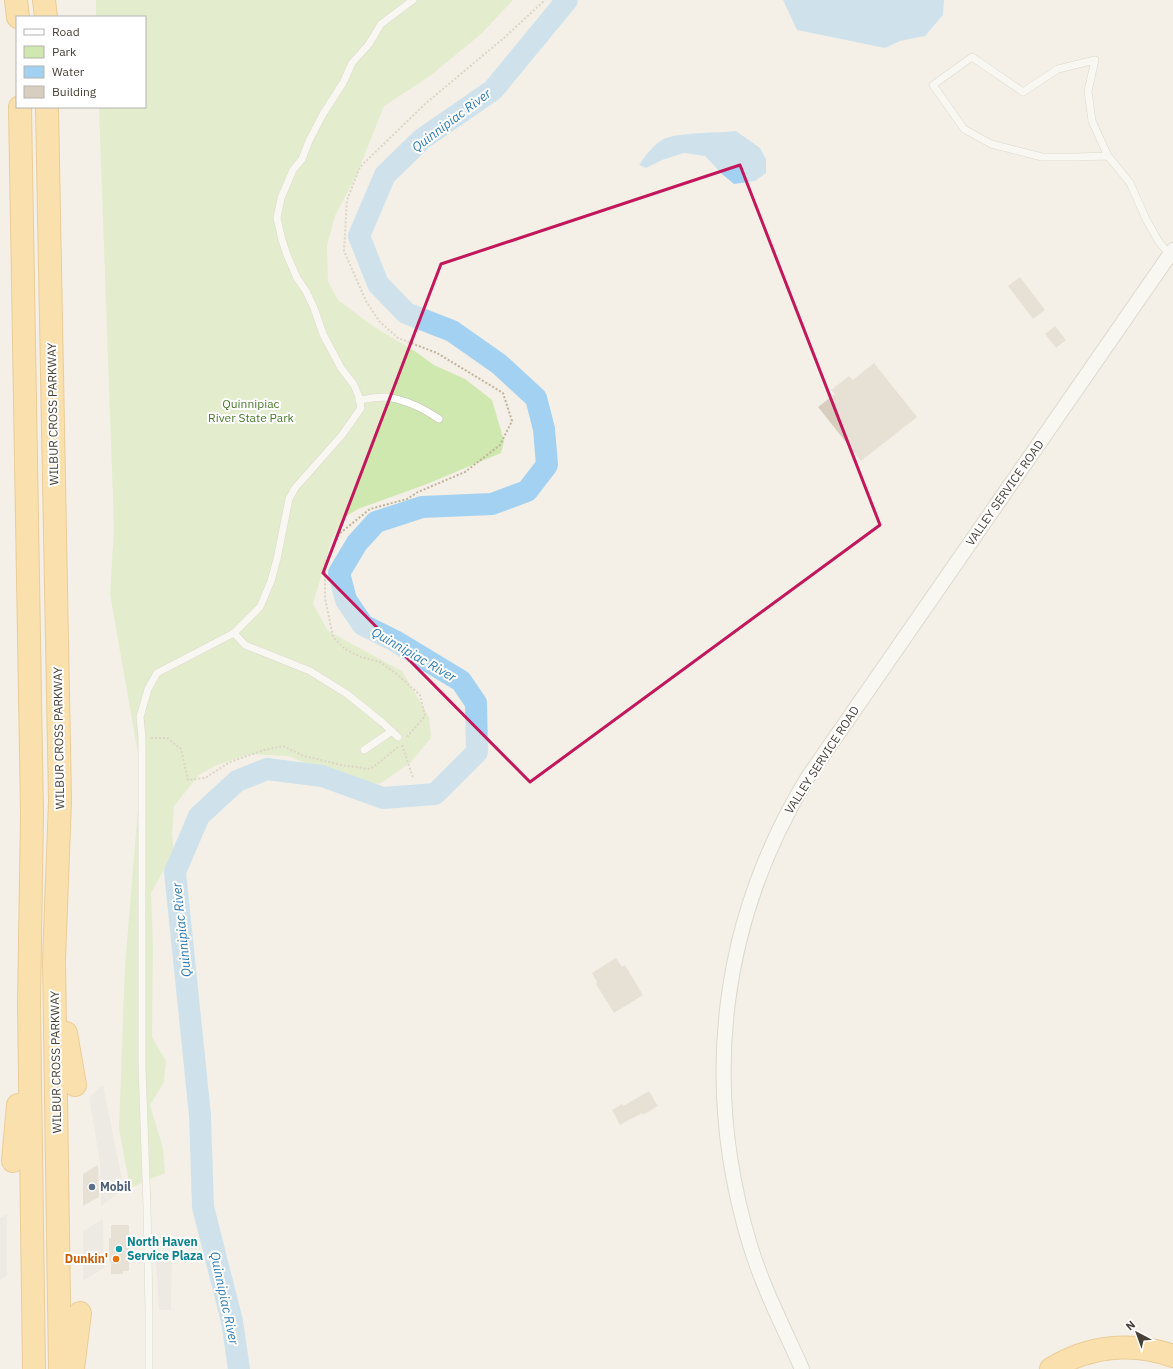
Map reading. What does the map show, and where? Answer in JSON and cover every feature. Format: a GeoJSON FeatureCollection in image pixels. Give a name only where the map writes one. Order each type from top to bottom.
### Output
{"type":"FeatureCollection","features":[{"type":"Feature","properties":{"kind":"highway"},"geometry":{"type":"LineString","coordinates":[[16,0],[18,16]]}},
{"type":"Feature","properties":{"kind":"highway"},"geometry":{"type":"LineString","coordinates":[[44,0],[46,16]]}},
{"type":"Feature","properties":{"kind":"highway"},"geometry":{"type":"LineString","coordinates":[[20,108],[32,814],[29,1004],[34,1369]]}},
{"type":"Feature","properties":{"kind":"highway","name":"WILBUR CROSS PARKWAY"},"geometry":{"type":"LineString","coordinates":[[47,108],[60,801],[54,960],[60,1369]]}},
{"type":"Feature","properties":{"kind":"highway"},"geometry":{"type":"LineString","coordinates":[[54,960],[75,1085]]}},
{"type":"Feature","properties":{"kind":"highway"},"geometry":{"type":"LineString","coordinates":[[13,1161],[29,1004]]}},
{"type":"Feature","properties":{"kind":"highway"},"geometry":{"type":"LineString","coordinates":[[73,1369],[80,1313]]}},
{"type":"Feature","properties":{"kind":"highway"},"geometry":{"type":"LineString","coordinates":[[1051,1369],[1063,1362],[1087,1352],[1110,1348],[1137,1348],[1158,1351],[1173,1356]]}},
{"type":"Feature","properties":{"kind":"street","name":"VALLEY SERVICE ROAD"},"geometry":{"type":"LineString","coordinates":[[802,1369],[762,1280],[750,1246],[739,1205],[733,1174],[725,1111],[723,1049],[729,987],[741,932],[754,889],[777,834],[808,777],[1171,252]]}},
{"type":"Feature","properties":{"kind":"lane"},"geometry":{"type":"LineString","coordinates":[[149,1369],[147,1207],[142,1067],[142,738],[140,716],[148,690],[156,673],[234,633],[260,607],[266,594],[277,559],[289,499],[295,488],[315,467],[361,408],[354,385],[332,353],[323,334],[312,302],[297,278],[282,240],[277,218],[281,198],[293,170],[302,159],[323,114],[343,83],[352,63],[369,44],[382,24],[413,0]]}},
{"type":"Feature","properties":{"kind":"lane"},"geometry":{"type":"LineString","coordinates":[[1108,156],[1075,158],[1042,157],[991,144],[964,129],[934,85],[972,57],[1023,92],[1058,69],[1095,60],[1088,91],[1092,121],[1108,156],[1130,183],[1146,219],[1159,242],[1171,252]]}},
{"type":"Feature","properties":{"kind":"lane"},"geometry":{"type":"LineString","coordinates":[[359,400],[384,397],[406,402],[426,410],[439,419]]}},
{"type":"Feature","properties":{"kind":"lane"},"geometry":{"type":"LineString","coordinates":[[234,633],[245,645],[310,671],[323,679],[362,705],[392,731],[399,740]]}},
{"type":"Feature","properties":{"kind":"lane"},"geometry":{"type":"LineString","coordinates":[[364,750],[392,731]]}},
{"type":"Feature","properties":{"kind":"path"},"geometry":{"type":"LineString","coordinates":[[142,738],[167,738],[180,750],[188,780],[205,778],[230,762],[264,750],[283,746],[304,756],[341,765],[370,768],[381,761],[399,740],[425,716],[420,695],[398,674],[380,662],[360,657],[345,649],[333,637],[325,598],[325,564],[339,534],[370,509],[407,499],[418,492],[465,472],[500,444],[512,421],[503,393],[437,353],[398,338],[379,321],[366,302],[344,251],[347,200],[360,167],[425,104],[472,66],[545,0]]}},
{"type":"Feature","properties":{"kind":"path"},"geometry":{"type":"LineString","coordinates":[[399,740],[413,778]]}},
{"type":"Feature","properties":{"kind":"highlighted area"},"geometry":{"type":"Polygon","coordinates":[[[740,165],[880,525],[530,782],[323,573],[441,264],[740,165]]]}},
{"type":"Feature","properties":{"kind":"green space","name":"Quinnipiac River State Park"},"geometry":{"type":"Polygon","coordinates":[[[96,0],[513,0],[481,34],[430,76],[384,106],[357,174],[335,216],[327,246],[328,281],[338,300],[373,326],[416,352],[434,365],[465,379],[492,400],[504,441],[501,453],[427,484],[358,509],[345,517],[332,539],[313,604],[328,631],[402,671],[429,717],[431,738],[410,763],[381,783],[363,786],[288,756],[250,754],[217,765],[199,775],[174,806],[172,833],[174,852],[151,893],[153,946],[152,1037],[166,1061],[164,1082],[150,1105],[163,1148],[165,1173],[130,1188],[119,1129],[125,966],[141,771],[110,594],[114,527],[99,108],[146,108],[146,16],[96,16],[96,0]]]}},
{"type":"Feature","properties":{"kind":"shaded area"},"geometry":{"type":"Polygon","coordinates":[[[103,1085],[124,1189],[101,1206],[100,1163],[89,1097],[103,1085]]]}},
{"type":"Feature","properties":{"kind":"shaded area"},"geometry":{"type":"Polygon","coordinates":[[[7,1214],[7,1275],[0,1280],[0,1218],[7,1214]]]}},
{"type":"Feature","properties":{"kind":"shaded area"},"geometry":{"type":"Polygon","coordinates":[[[103,1219],[104,1268],[83,1281],[83,1231],[103,1219]]]}},
{"type":"Feature","properties":{"kind":"shaded area"},"geometry":{"type":"Polygon","coordinates":[[[155,1248],[172,1261],[171,1310],[159,1310],[155,1248]]]}},
{"type":"Feature","properties":{"kind":"water"},"geometry":{"type":"Polygon","coordinates":[[[783,0],[944,0],[943,15],[925,36],[900,41],[885,48],[797,30],[783,0]]]}},
{"type":"Feature","properties":{"kind":"water"},"geometry":{"type":"Polygon","coordinates":[[[736,131],[760,148],[766,159],[766,173],[755,181],[734,184],[705,156],[684,153],[662,160],[646,168],[639,165],[655,145],[668,137],[686,134],[736,131]]]}},
{"type":"Feature","properties":{"kind":"building"},"geometry":{"type":"Polygon","coordinates":[[[1020,277],[1045,310],[1033,319],[1008,286],[1020,277]]]}},
{"type":"Feature","properties":{"kind":"building"},"geometry":{"type":"Polygon","coordinates":[[[1055,326],[1066,340],[1056,348],[1045,334],[1055,326]]]}},
{"type":"Feature","properties":{"kind":"building"},"geometry":{"type":"Polygon","coordinates":[[[874,363],[917,417],[861,461],[818,407],[835,394],[831,390],[849,376],[853,380],[874,363]]]}},
{"type":"Feature","properties":{"kind":"building"},"geometry":{"type":"Polygon","coordinates":[[[616,958],[622,967],[625,965],[643,995],[614,1013],[596,984],[597,982],[592,973],[616,958]]]}},
{"type":"Feature","properties":{"kind":"building"},"geometry":{"type":"Polygon","coordinates":[[[649,1091],[658,1106],[643,1115],[642,1113],[620,1125],[612,1110],[622,1104],[623,1106],[649,1091]]]}},
{"type":"Feature","properties":{"kind":"building"},"geometry":{"type":"Polygon","coordinates":[[[98,1165],[99,1197],[83,1206],[83,1174],[98,1165]]]}},
{"type":"Feature","properties":{"kind":"building","name":"North Haven Service Plaza"},"geometry":{"type":"Polygon","coordinates":[[[111,1225],[129,1225],[129,1271],[123,1271],[123,1274],[111,1274],[111,1261],[109,1261],[109,1238],[111,1238],[111,1225]]]}},
{"type":"Feature","properties":{"kind":"waterway","name":"Quinnipiac River"},"geometry":{"type":"LineString","coordinates":[[239,1369],[232,1321],[203,1207],[200,1115],[175,872],[199,816],[237,781],[267,769],[322,776],[383,798],[435,794],[477,752],[476,703],[461,681],[395,641],[363,625],[346,600],[339,573],[357,543],[376,522],[422,507],[492,504],[527,491],[547,465],[544,429],[536,398],[499,364],[452,331],[406,313],[378,284],[359,236],[385,175],[422,139],[493,90],[567,0]]}},
{"type":"Feature","properties":{"kind":"place","name":"Mobil"},"geometry":{"type":"Point","coordinates":[92,1187]}},
{"type":"Feature","properties":{"kind":"place","name":"North Haven Service Plaza"},"geometry":{"type":"Point","coordinates":[119,1249]}},
{"type":"Feature","properties":{"kind":"place","name":"Dunkin'"},"geometry":{"type":"Point","coordinates":[116,1259]}}]}
